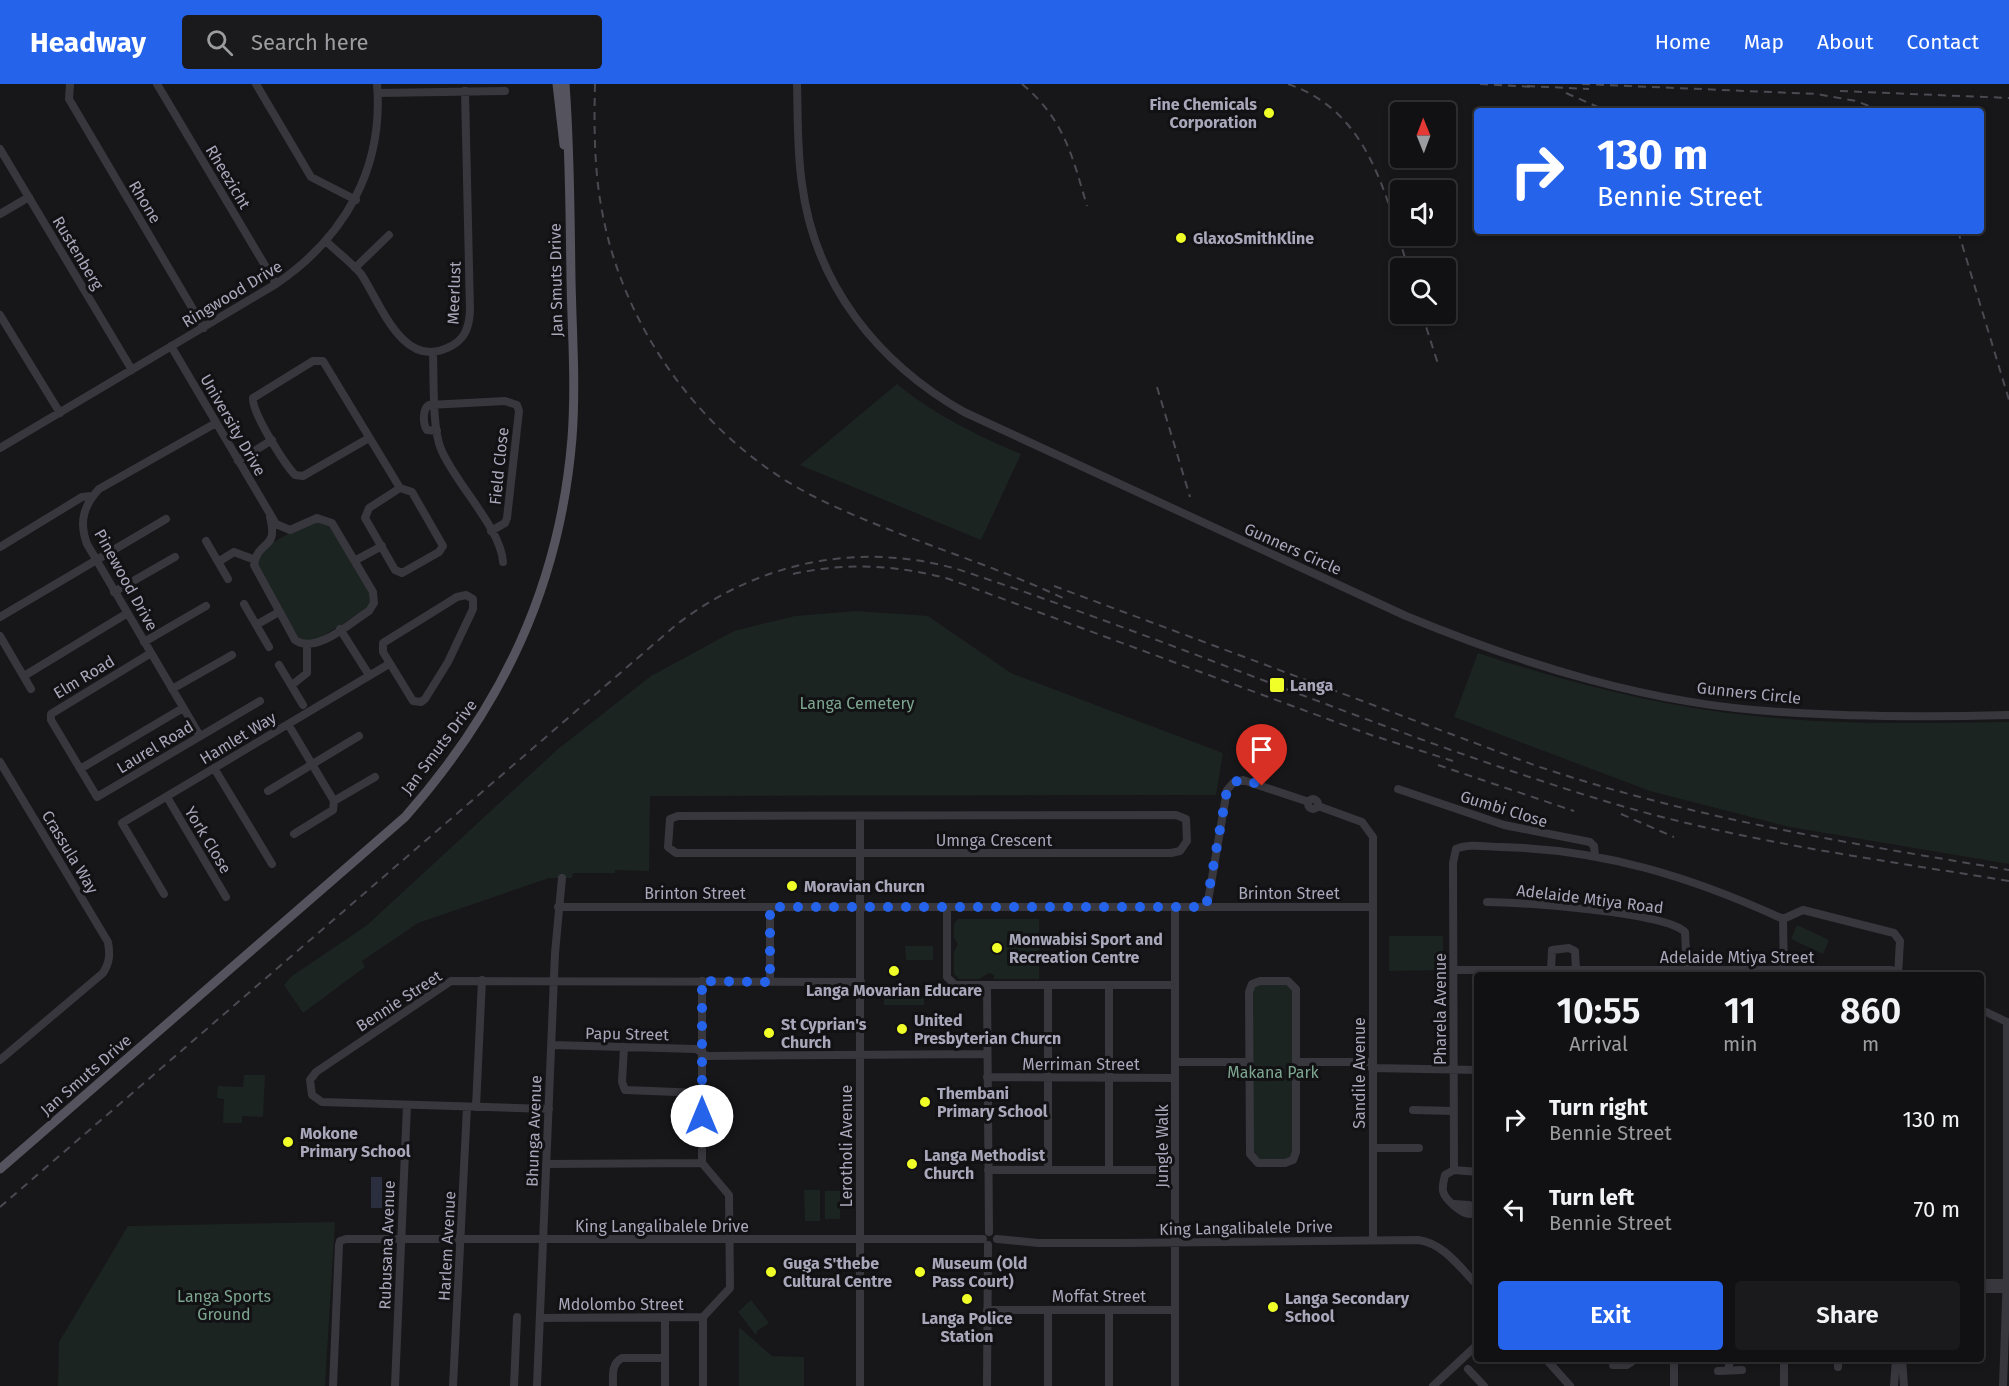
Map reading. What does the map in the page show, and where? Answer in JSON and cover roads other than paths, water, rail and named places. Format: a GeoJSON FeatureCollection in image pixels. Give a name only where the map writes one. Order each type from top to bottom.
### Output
{"type":"FeatureCollection","features":[{"type":"Feature","properties":{"kind":"main road","name":"Jan Smuts Drive"},"geometry":{"type":"LineString","coordinates":[[557,84],[570,207]]}},
{"type":"Feature","properties":{"kind":"main road","name":"Jan Smuts Drive"},"geometry":{"type":"LineString","coordinates":[[0,1169],[405,817],[438,779],[491,702],[521,642],[537,598],[555,538],[566,482],[573,412],[570,207],[565,84]]}},
{"type":"Feature","properties":{"kind":"street","name":"Rheezicht"},"geometry":{"type":"LineString","coordinates":[[158,84],[276,284]]}},
{"type":"Feature","properties":{"kind":"street"},"geometry":{"type":"LineString","coordinates":[[255,84],[311,177],[356,200]]}},
{"type":"Feature","properties":{"kind":"street","name":"Ringwood Drive"},"geometry":{"type":"LineString","coordinates":[[0,448],[276,284],[300,268],[327,242],[356,200],[373,154],[378,116],[377,84]]}},
{"type":"Feature","properties":{"kind":"street","name":"Gunners Circle"},"geometry":{"type":"LineString","coordinates":[[797,84],[799,164],[805,206],[816,246],[837,291],[864,331],[887,356],[920,385],[964,412],[1406,616],[1466,641],[1558,671],[1681,699],[1782,712],[1853,716],[2009,716]]}},
{"type":"Feature","properties":{"kind":"street","name":"Rhone"},"geometry":{"type":"LineString","coordinates":[[68,87],[69,99],[204,328]]}},
{"type":"Feature","properties":{"kind":"street","name":"Meerlust"},"geometry":{"type":"LineString","coordinates":[[433,353],[452,346],[466,334],[469,324],[465,91]]}},
{"type":"Feature","properties":{"kind":"street"},"geometry":{"type":"LineString","coordinates":[[378,93],[505,91]]}},
{"type":"Feature","properties":{"kind":"street","name":"Rustenberg"},"geometry":{"type":"LineString","coordinates":[[0,149],[132,370]]}},
{"type":"Feature","properties":{"kind":"street"},"geometry":{"type":"LineString","coordinates":[[0,213],[29,197]]}},
{"type":"Feature","properties":{"kind":"street"},"geometry":{"type":"LineString","coordinates":[[355,268],[388,235]]}},
{"type":"Feature","properties":{"kind":"street"},"geometry":{"type":"LineString","coordinates":[[327,242],[355,268],[399,336],[422,351],[433,353]]}},
{"type":"Feature","properties":{"kind":"street"},"geometry":{"type":"LineString","coordinates":[[0,315],[60,413]]}},
{"type":"Feature","properties":{"kind":"street"},"geometry":{"type":"LineString","coordinates":[[0,338],[10,332]]}},
{"type":"Feature","properties":{"kind":"street","name":"University Drive"},"geometry":{"type":"LineString","coordinates":[[171,346],[270,517],[280,528],[290,530]]}},
{"type":"Feature","properties":{"kind":"street","name":"Field Close"},"geometry":{"type":"LineString","coordinates":[[433,353],[437,431],[441,450],[491,531],[502,554],[503,562]]}},
{"type":"Feature","properties":{"kind":"street"},"geometry":{"type":"LineString","coordinates":[[369,438],[299,476],[292,472],[272,440],[254,406],[254,398],[319,360],[327,365],[400,488],[412,492],[442,546],[439,552],[402,573],[395,570],[365,518],[365,513],[369,508],[400,488]]}},
{"type":"Feature","properties":{"kind":"street","name":"Field Close"},"geometry":{"type":"LineString","coordinates":[[437,431],[427,430],[425,426],[426,406],[505,401],[517,405],[519,411],[507,518],[505,523],[491,531]]}},
{"type":"Feature","properties":{"kind":"street","name":"Pinewood Drive"},"geometry":{"type":"LineString","coordinates":[[200,736],[95,559],[84,536],[84,510],[92,496],[107,484],[216,423]]}},
{"type":"Feature","properties":{"kind":"street"},"geometry":{"type":"LineString","coordinates":[[238,461],[272,440]]}},
{"type":"Feature","properties":{"kind":"street"},"geometry":{"type":"LineString","coordinates":[[0,547],[82,497],[92,496]]}},
{"type":"Feature","properties":{"kind":"street"},"geometry":{"type":"LineString","coordinates":[[65,508],[84,510]]}},
{"type":"Feature","properties":{"kind":"street","name":"University Drive"},"geometry":{"type":"LineString","coordinates":[[270,517],[272,540]]}},
{"type":"Feature","properties":{"kind":"street"},"geometry":{"type":"LineString","coordinates":[[317,518],[327,519],[356,560],[373,592],[374,603],[369,611],[320,642],[307,645],[295,640],[255,571],[255,560],[260,550],[272,540],[317,518]]}},
{"type":"Feature","properties":{"kind":"street"},"geometry":{"type":"LineString","coordinates":[[0,617],[166,519]]}},
{"type":"Feature","properties":{"kind":"street"},"geometry":{"type":"LineString","coordinates":[[206,542],[228,579]]}},
{"type":"Feature","properties":{"kind":"street"},"geometry":{"type":"LineString","coordinates":[[356,560],[381,546]]}},
{"type":"Feature","properties":{"kind":"street"},"geometry":{"type":"LineString","coordinates":[[218,562],[230,553],[239,551],[255,560]]}},
{"type":"Feature","properties":{"kind":"street"},"geometry":{"type":"LineString","coordinates":[[114,592],[175,557]]}},
{"type":"Feature","properties":{"kind":"street"},"geometry":{"type":"LineString","coordinates":[[466,595],[473,599],[473,609],[448,662],[429,694],[421,702],[413,701],[409,697],[389,664],[382,649],[385,640],[457,597],[466,595]]}},
{"type":"Feature","properties":{"kind":"street"},"geometry":{"type":"LineString","coordinates":[[244,604],[269,647]]}},
{"type":"Feature","properties":{"kind":"street"},"geometry":{"type":"LineString","coordinates":[[144,642],[206,606]]}},
{"type":"Feature","properties":{"kind":"street"},"geometry":{"type":"LineString","coordinates":[[256,625],[279,612]]}},
{"type":"Feature","properties":{"kind":"street"},"geometry":{"type":"LineString","coordinates":[[24,676],[126,614]]}},
{"type":"Feature","properties":{"kind":"street"},"geometry":{"type":"LineString","coordinates":[[340,629],[369,675]]}},
{"type":"Feature","properties":{"kind":"street"},"geometry":{"type":"LineString","coordinates":[[0,636],[31,689]]}},
{"type":"Feature","properties":{"kind":"street"},"geometry":{"type":"LineString","coordinates":[[292,685],[308,673],[307,645]]}},
{"type":"Feature","properties":{"kind":"street","name":"Elm Road"},"geometry":{"type":"LineString","coordinates":[[79,767],[51,720],[51,714],[151,653]]}},
{"type":"Feature","properties":{"kind":"street"},"geometry":{"type":"LineString","coordinates":[[172,689],[232,655]]}},
{"type":"Feature","properties":{"kind":"street","name":"Hamlet Way"},"geometry":{"type":"LineString","coordinates":[[164,894],[122,823],[389,664]]}},
{"type":"Feature","properties":{"kind":"street"},"geometry":{"type":"LineString","coordinates":[[279,665],[303,705]]}},
{"type":"Feature","properties":{"kind":"street","name":"Laurel Road"},"geometry":{"type":"LineString","coordinates":[[79,767],[97,797],[260,701]]}},
{"type":"Feature","properties":{"kind":"street"},"geometry":{"type":"LineString","coordinates":[[79,767],[183,708]]}},
{"type":"Feature","properties":{"kind":"street"},"geometry":{"type":"LineString","coordinates":[[288,724],[334,801],[333,810],[294,834]]}},
{"type":"Feature","properties":{"kind":"street"},"geometry":{"type":"LineString","coordinates":[[268,791],[359,736]]}},
{"type":"Feature","properties":{"kind":"street","name":"Crassula Way"},"geometry":{"type":"LineString","coordinates":[[0,762],[108,942],[109,958],[103,973],[0,1060]]}},
{"type":"Feature","properties":{"kind":"street"},"geometry":{"type":"LineString","coordinates":[[214,768],[272,864]]}},
{"type":"Feature","properties":{"kind":"street"},"geometry":{"type":"LineString","coordinates":[[334,801],[375,777]]}},
{"type":"Feature","properties":{"kind":"street","name":"Sandile Avenue"},"geometry":{"type":"LineString","coordinates":[[1206,907],[1227,790],[1230,785],[1243,780],[1309,802],[1310,809],[1318,806],[1362,822],[1369,829],[1373,841],[1373,1240]]}},
{"type":"Feature","properties":{"kind":"street","name":"Gumbi Close"},"geometry":{"type":"LineString","coordinates":[[1398,789],[1504,825],[1590,842],[1594,846],[1595,856]]}},
{"type":"Feature","properties":{"kind":"street","name":"York Close"},"geometry":{"type":"LineString","coordinates":[[166,796],[226,897]]}},
{"type":"Feature","properties":{"kind":"street","name":"Umnga Crescent"},"geometry":{"type":"LineString","coordinates":[[1176,815],[1186,819],[1187,837],[1183,848],[1172,853],[676,854],[668,847],[670,819],[678,816],[860,816],[1176,815]]}},
{"type":"Feature","properties":{"kind":"street","name":"Lerotholi Avenue"},"geometry":{"type":"LineString","coordinates":[[860,816],[860,1386]]}},
{"type":"Feature","properties":{"kind":"street","name":"Pharela Avenue"},"geometry":{"type":"LineString","coordinates":[[1454,1170],[1453,863],[1456,849],[1470,846],[1515,847],[1595,856]]}},
{"type":"Feature","properties":{"kind":"street"},"geometry":{"type":"LineString","coordinates":[[1595,856],[1687,879],[1783,919],[1803,910],[1894,933],[1900,941],[1900,972]]}},
{"type":"Feature","properties":{"kind":"street","name":"Bhunga Avenue"},"geometry":{"type":"LineString","coordinates":[[537,1386],[554,981],[562,878]]}},
{"type":"Feature","properties":{"kind":"street","name":"Adelaide Mtiya Road"},"geometry":{"type":"LineString","coordinates":[[1487,902],[1555,905],[1663,920],[1685,932],[1687,970]]}},
{"type":"Feature","properties":{"kind":"street","name":"Brinton Street"},"geometry":{"type":"LineString","coordinates":[[558,907],[1373,907]]}},
{"type":"Feature","properties":{"kind":"street"},"geometry":{"type":"LineString","coordinates":[[770,907],[770,982]]}},
{"type":"Feature","properties":{"kind":"street"},"geometry":{"type":"LineString","coordinates":[[947,907],[948,980],[956,985],[1175,985]]}},
{"type":"Feature","properties":{"kind":"street","name":"Jungle Walk"},"geometry":{"type":"LineString","coordinates":[[1175,907],[1175,1386]]}},
{"type":"Feature","properties":{"kind":"street"},"geometry":{"type":"LineString","coordinates":[[1783,919],[1784,972]]}},
{"type":"Feature","properties":{"kind":"street"},"geometry":{"type":"LineString","coordinates":[[1551,970],[1551,952],[1563,948],[1575,951],[1576,970]]}},
{"type":"Feature","properties":{"kind":"street","name":"Adelaide Mtiya Street"},"geometry":{"type":"LineString","coordinates":[[1454,970],[1605,972]]}},
{"type":"Feature","properties":{"kind":"street","name":"Adelaide Mtiya Street"},"geometry":{"type":"LineString","coordinates":[[1678,972],[1687,970],[1714,972]]}},
{"type":"Feature","properties":{"kind":"street"},"geometry":{"type":"LineString","coordinates":[[476,1107],[482,980]]}},
{"type":"Feature","properties":{"kind":"street","name":"Bennie Street"},"geometry":{"type":"LineString","coordinates":[[549,1109],[407,1106],[318,1101],[312,1095],[310,1080],[316,1072],[447,984],[482,980],[861,982]]}},
{"type":"Feature","properties":{"kind":"street"},"geometry":{"type":"LineString","coordinates":[[702,981],[702,1163],[729,1195],[731,1239],[730,1288],[703,1317],[704,1386]]}},
{"type":"Feature","properties":{"kind":"street"},"geometry":{"type":"LineString","coordinates":[[1257,981],[1288,981],[1296,989],[1296,1062],[1296,1152],[1290,1161],[1258,1163],[1250,1154],[1249,1062],[1250,989],[1257,981]]}},
{"type":"Feature","properties":{"kind":"street"},"geometry":{"type":"LineString","coordinates":[[987,985],[989,1232],[986,1242],[987,1386]]}},
{"type":"Feature","properties":{"kind":"street"},"geometry":{"type":"LineString","coordinates":[[1048,985],[1048,1170]]}},
{"type":"Feature","properties":{"kind":"street"},"geometry":{"type":"LineString","coordinates":[[1109,985],[1109,1170]]}},
{"type":"Feature","properties":{"kind":"street"},"geometry":{"type":"LineString","coordinates":[[1984,1011],[2008,1022],[2007,1285],[2003,1386]]}},
{"type":"Feature","properties":{"kind":"street","name":"Papu Street"},"geometry":{"type":"LineString","coordinates":[[552,1045],[696,1049],[707,1056],[987,1054]]}},
{"type":"Feature","properties":{"kind":"street"},"geometry":{"type":"LineString","coordinates":[[624,1047],[622,1082],[625,1090],[702,1093]]}},
{"type":"Feature","properties":{"kind":"street"},"geometry":{"type":"LineString","coordinates":[[1175,1062],[1249,1062]]}},
{"type":"Feature","properties":{"kind":"street"},"geometry":{"type":"LineString","coordinates":[[1296,1062],[1474,1070]]}},
{"type":"Feature","properties":{"kind":"street","name":"Merriman Street"},"geometry":{"type":"LineString","coordinates":[[987,1077],[1175,1078]]}},
{"type":"Feature","properties":{"kind":"street","name":"Rubusana Avenue"},"geometry":{"type":"LineString","coordinates":[[395,1386],[407,1106]]}},
{"type":"Feature","properties":{"kind":"street","name":"Harlem Avenue"},"geometry":{"type":"LineString","coordinates":[[453,1386],[467,1107]]}},
{"type":"Feature","properties":{"kind":"street"},"geometry":{"type":"LineString","coordinates":[[1413,1110],[1453,1111]]}},
{"type":"Feature","properties":{"kind":"street"},"geometry":{"type":"LineString","coordinates":[[1372,1148],[1419,1148]]}},
{"type":"Feature","properties":{"kind":"street"},"geometry":{"type":"LineString","coordinates":[[546,1164],[702,1163]]}},
{"type":"Feature","properties":{"kind":"street"},"geometry":{"type":"LineString","coordinates":[[988,1170],[1175,1170]]}},
{"type":"Feature","properties":{"kind":"street"},"geometry":{"type":"LineString","coordinates":[[1454,1204],[1445,1196],[1443,1187],[1445,1174],[1454,1170],[1474,1172]]}},
{"type":"Feature","properties":{"kind":"street"},"geometry":{"type":"LineString","coordinates":[[986,1242],[994,1244],[997,1239],[994,1233],[989,1232]]}},
{"type":"Feature","properties":{"kind":"street","name":"King Langalibalele Drive"},"geometry":{"type":"LineString","coordinates":[[333,1386],[340,1241],[731,1239],[986,1242]]}},
{"type":"Feature","properties":{"kind":"street","name":"King Langalibalele Drive"},"geometry":{"type":"LineString","coordinates":[[997,1239],[1038,1243],[1418,1240],[1435,1244],[1474,1283]]}},
{"type":"Feature","properties":{"kind":"street"},"geometry":{"type":"LineString","coordinates":[[1984,1282],[2007,1285]]}},
{"type":"Feature","properties":{"kind":"street"},"geometry":{"type":"LineString","coordinates":[[1984,1289],[2007,1285]]}},
{"type":"Feature","properties":{"kind":"street","name":"Moffat Street"},"geometry":{"type":"LineString","coordinates":[[987,1310],[1175,1310]]}},
{"type":"Feature","properties":{"kind":"street"},"geometry":{"type":"LineString","coordinates":[[1048,1310],[1048,1386]]}},
{"type":"Feature","properties":{"kind":"street"},"geometry":{"type":"LineString","coordinates":[[1109,1310],[1109,1386]]}},
{"type":"Feature","properties":{"kind":"street"},"geometry":{"type":"LineString","coordinates":[[514,1386],[517,1317]]}},
{"type":"Feature","properties":{"kind":"street"},"geometry":{"type":"LineString","coordinates":[[664,1386],[665,1317]]}},
{"type":"Feature","properties":{"kind":"street","name":"Mdolombo Street"},"geometry":{"type":"LineString","coordinates":[[540,1318],[703,1317]]}},
{"type":"Feature","properties":{"kind":"street"},"geometry":{"type":"LineString","coordinates":[[1433,1386],[1474,1348]]}},
{"type":"Feature","properties":{"kind":"street"},"geometry":{"type":"LineString","coordinates":[[613,1386],[614,1365],[622,1358],[664,1358]]}},
{"type":"Feature","properties":{"kind":"street"},"geometry":{"type":"LineString","coordinates":[[1549,1362],[1571,1385]]}},
{"type":"Feature","properties":{"kind":"street"},"geometry":{"type":"LineString","coordinates":[[1613,1365],[1627,1365],[1632,1362]]}},
{"type":"Feature","properties":{"kind":"street"},"geometry":{"type":"LineString","coordinates":[[1674,1362],[1674,1386]]}},
{"type":"Feature","properties":{"kind":"street"},"geometry":{"type":"LineString","coordinates":[[1729,1362],[1729,1370]]}},
{"type":"Feature","properties":{"kind":"street"},"geometry":{"type":"LineString","coordinates":[[1784,1362],[1784,1386]]}},
{"type":"Feature","properties":{"kind":"street"},"geometry":{"type":"LineString","coordinates":[[1894,1386],[1896,1362]]}},
{"type":"Feature","properties":{"kind":"street"},"geometry":{"type":"LineString","coordinates":[[1902,1362],[1904,1386]]}},
{"type":"Feature","properties":{"kind":"street"},"geometry":{"type":"LineString","coordinates":[[1467,1369],[1484,1386]]}},
{"type":"Feature","properties":{"kind":"street"},"geometry":{"type":"LineString","coordinates":[[1718,1371],[1742,1370]]}},
{"type":"Feature","properties":{"kind":"water"},"geometry":{"type":"Polygon","coordinates":[[[371,1177],[382,1177],[382,1208],[371,1208],[371,1177]]]}},
{"type":"Feature","properties":{"kind":"railway"},"geometry":{"type":"LineString","coordinates":[[595,84],[597,179],[613,255],[629,298],[650,339],[675,378],[704,413],[737,445],[774,473],[813,496],[875,524],[1002,572],[1065,599]]}},
{"type":"Feature","properties":{"kind":"railway"},"geometry":{"type":"LineString","coordinates":[[1022,84],[1048,111],[1065,139],[1087,206]]}},
{"type":"Feature","properties":{"kind":"railway"},"geometry":{"type":"LineString","coordinates":[[1288,84],[1316,97],[1338,114],[1356,136],[1382,186],[1405,258]]}},
{"type":"Feature","properties":{"kind":"railway"},"geometry":{"type":"LineString","coordinates":[[1480,84],[1534,87]]}},
{"type":"Feature","properties":{"kind":"railway"},"geometry":{"type":"LineString","coordinates":[[1582,84],[1817,94],[1856,101],[1874,108]]}},
{"type":"Feature","properties":{"kind":"railway"},"geometry":{"type":"LineString","coordinates":[[1527,86],[1589,89]]}},
{"type":"Feature","properties":{"kind":"railway"},"geometry":{"type":"LineString","coordinates":[[1840,91],[2009,98]]}},
{"type":"Feature","properties":{"kind":"railway"},"geometry":{"type":"LineString","coordinates":[[1566,93],[1600,108]]}},
{"type":"Feature","properties":{"kind":"railway"},"geometry":{"type":"LineString","coordinates":[[1959,234],[2009,400]]}},
{"type":"Feature","properties":{"kind":"railway"},"geometry":{"type":"LineString","coordinates":[[1425,324],[1439,367]]}},
{"type":"Feature","properties":{"kind":"railway"},"geometry":{"type":"LineString","coordinates":[[1157,387],[1190,497]]}},
{"type":"Feature","properties":{"kind":"railway"},"geometry":{"type":"LineString","coordinates":[[0,1207],[676,625],[708,603],[740,586],[775,572],[810,563],[846,558],[882,557],[920,561],[957,569],[1120,626],[1444,747],[1608,802],[1657,816],[1757,838],[2009,881]]}},
{"type":"Feature","properties":{"kind":"railway"},"geometry":{"type":"LineString","coordinates":[[793,574],[833,568],[872,567],[911,571],[949,579],[1371,735],[1453,761]]}},
{"type":"Feature","properties":{"kind":"railway"},"geometry":{"type":"LineString","coordinates":[[1054,586],[1534,765],[1592,784],[1770,827],[2009,870]]}},
{"type":"Feature","properties":{"kind":"railway"},"geometry":{"type":"LineString","coordinates":[[1438,765],[1574,811]]}},
{"type":"Feature","properties":{"kind":"railway"},"geometry":{"type":"LineString","coordinates":[[1621,814],[1674,837]]}},
{"type":"Feature","properties":{"kind":"place","name":"Fine Chemicals Corporation"},"geometry":{"type":"Point","coordinates":[1269,113]}},
{"type":"Feature","properties":{"kind":"place","name":"GlaxoSmithKline"},"geometry":{"type":"Point","coordinates":[1181,238]}},
{"type":"Feature","properties":{"kind":"place","name":"Langa"},"geometry":{"type":"Point","coordinates":[1277,685]}},
{"type":"Feature","properties":{"kind":"place","name":"Moravian Churcn"},"geometry":{"type":"Point","coordinates":[792,886]}},
{"type":"Feature","properties":{"kind":"place","name":"Monwabisi Sport and Recreation Centre"},"geometry":{"type":"Point","coordinates":[997,948]}},
{"type":"Feature","properties":{"kind":"place","name":"Langa Movarian Educare"},"geometry":{"type":"Point","coordinates":[894,971]}},
{"type":"Feature","properties":{"kind":"place","name":"United Presbyterian Churcn"},"geometry":{"type":"Point","coordinates":[902,1029]}},
{"type":"Feature","properties":{"kind":"place","name":"St Cyprian's Church"},"geometry":{"type":"Point","coordinates":[769,1033]}},
{"type":"Feature","properties":{"kind":"place","name":"Thembani Primary School"},"geometry":{"type":"Point","coordinates":[925,1102]}},
{"type":"Feature","properties":{"kind":"place","name":"Mokone Primary School"},"geometry":{"type":"Point","coordinates":[288,1142]}},
{"type":"Feature","properties":{"kind":"place","name":"Langa Methodist Church"},"geometry":{"type":"Point","coordinates":[912,1164]}},
{"type":"Feature","properties":{"kind":"place","name":"Guga S'thebe Cultural Centre"},"geometry":{"type":"Point","coordinates":[771,1272]}},
{"type":"Feature","properties":{"kind":"place","name":"Museum (Old Pass Court)"},"geometry":{"type":"Point","coordinates":[920,1272]}},
{"type":"Feature","properties":{"kind":"place","name":"Langa Police Station"},"geometry":{"type":"Point","coordinates":[967,1299]}},
{"type":"Feature","properties":{"kind":"place","name":"Langa Secondary School"},"geometry":{"type":"Point","coordinates":[1273,1307]}},
{"type":"Feature","properties":{"kind":"park label","name":"Langa Cemetery"},"geometry":{"type":"Point","coordinates":[857,703]}},
{"type":"Feature","properties":{"kind":"park label","name":"Makana Park"},"geometry":{"type":"Point","coordinates":[1273,1072]}},
{"type":"Feature","properties":{"kind":"park label","name":"Langa Sports Ground"},"geometry":{"type":"Point","coordinates":[224,1305]}}]}
